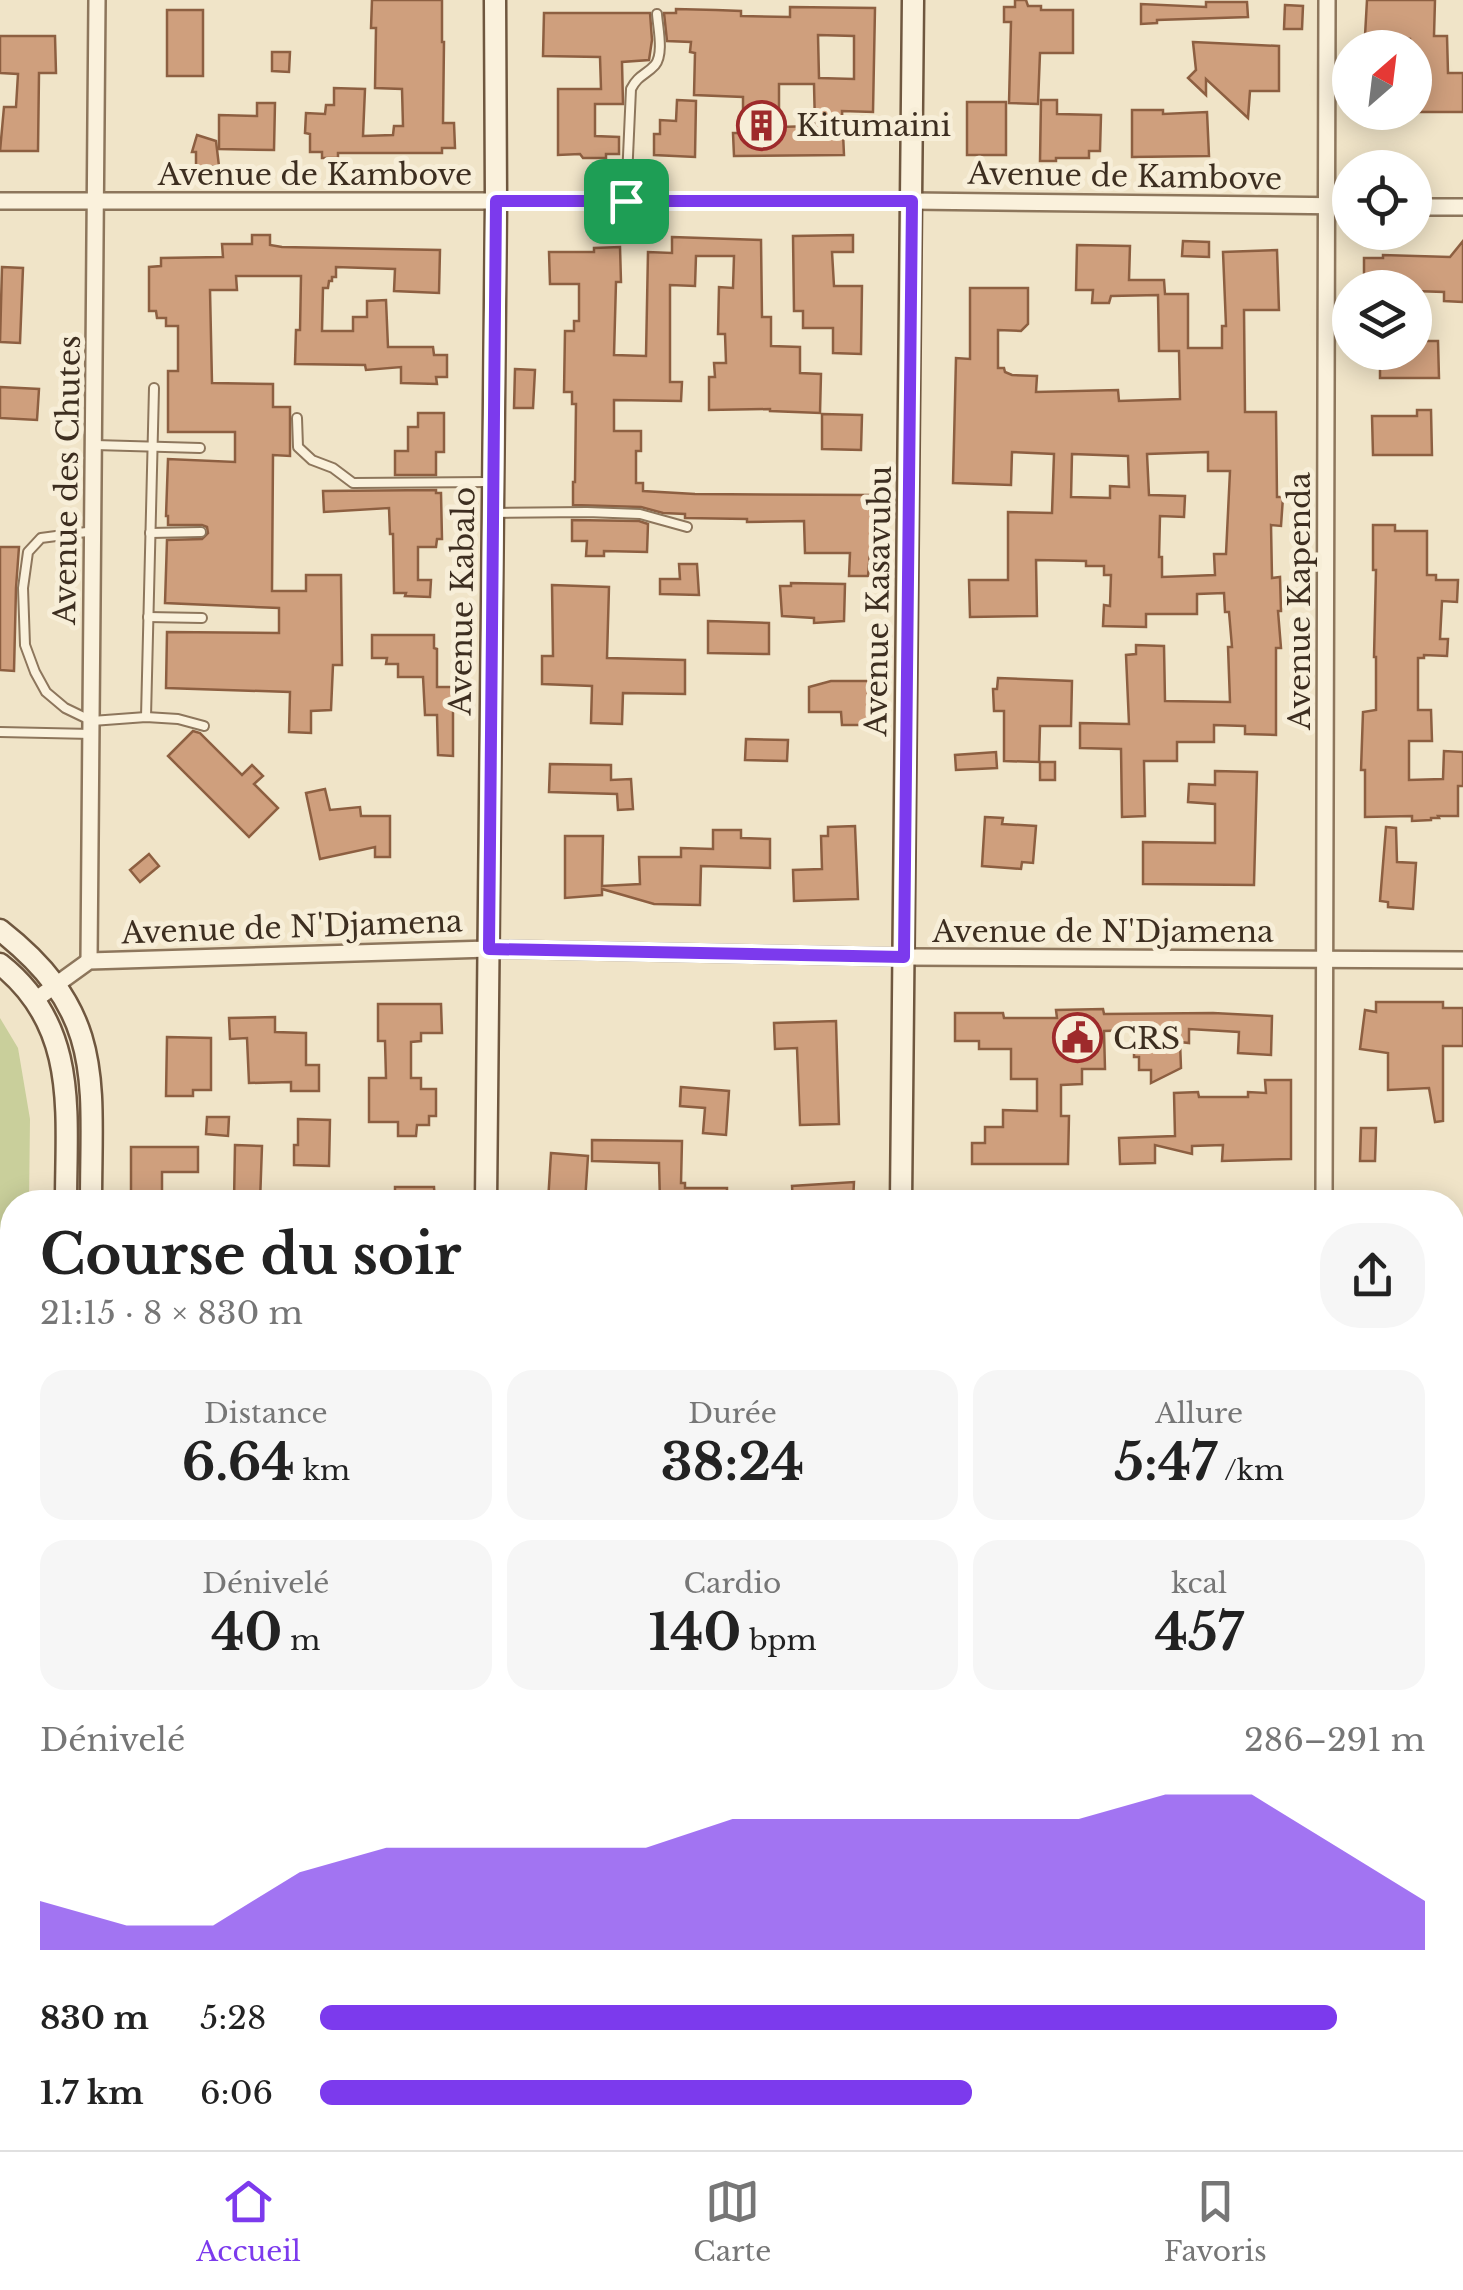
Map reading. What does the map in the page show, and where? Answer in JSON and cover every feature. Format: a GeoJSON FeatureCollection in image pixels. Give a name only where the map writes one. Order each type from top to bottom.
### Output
{"type":"FeatureCollection","features":[{"type":"Feature","properties":{"kind":"main road","name":"Avenue Kabalo"},"geometry":{"type":"LineString","coordinates":[[486,1190],[495,0]]}},
{"type":"Feature","properties":{"kind":"main road","name":"Avenue Kasavubu"},"geometry":{"type":"LineString","coordinates":[[901,1190],[913,0]]}},
{"type":"Feature","properties":{"kind":"main road"},"geometry":{"type":"LineString","coordinates":[[0,930],[56,985],[74,1016],[89,1064],[90,1190]]}},
{"type":"Feature","properties":{"kind":"main road"},"geometry":{"type":"LineString","coordinates":[[0,964],[35,1000],[52,1028],[62,1066],[66,1106],[66,1190]]}},
{"type":"Feature","properties":{"kind":"street","name":"Avenue des Chutes"},"geometry":{"type":"LineString","coordinates":[[90,961],[97,0]]}},
{"type":"Feature","properties":{"kind":"street","name":"Avenue Kapenda"},"geometry":{"type":"LineString","coordinates":[[1324,1190],[1327,0]]}},
{"type":"Feature","properties":{"kind":"street","name":"Avenue de Kambove"},"geometry":{"type":"LineString","coordinates":[[0,200],[912,201],[1332,206]]}},
{"type":"Feature","properties":{"kind":"street"},"geometry":{"type":"LineString","coordinates":[[1432,207],[1463,208]]}},
{"type":"Feature","properties":{"kind":"street","name":"Avenue de N'Djamena"},"geometry":{"type":"LineString","coordinates":[[35,1000],[90,961],[489,949],[904,957],[1463,960]]}},
{"type":"Feature","properties":{"kind":"lane"},"geometry":{"type":"LineString","coordinates":[[626,201],[631,88],[658,58],[658,14]]}},
{"type":"Feature","properties":{"kind":"lane"},"geometry":{"type":"LineString","coordinates":[[146,717],[154,388]]}},
{"type":"Feature","properties":{"kind":"lane"},"geometry":{"type":"LineString","coordinates":[[297,418],[298,447],[312,460],[333,468],[353,483],[494,482]]}},
{"type":"Feature","properties":{"kind":"lane"},"geometry":{"type":"LineString","coordinates":[[95,445],[200,448]]}},
{"type":"Feature","properties":{"kind":"lane"},"geometry":{"type":"LineString","coordinates":[[493,513],[640,514],[687,527]]}},
{"type":"Feature","properties":{"kind":"lane"},"geometry":{"type":"LineString","coordinates":[[92,727],[46,692],[35,672],[25,644],[22,588],[28,552],[41,538],[94,531]]}},
{"type":"Feature","properties":{"kind":"lane"},"geometry":{"type":"LineString","coordinates":[[150,533],[201,532]]}},
{"type":"Feature","properties":{"kind":"lane"},"geometry":{"type":"LineString","coordinates":[[148,617],[202,618]]}},
{"type":"Feature","properties":{"kind":"lane"},"geometry":{"type":"LineString","coordinates":[[0,732],[92,727],[146,717],[204,726]]}},
{"type":"Feature","properties":{"kind":"green space"},"geometry":{"type":"Polygon","coordinates":[[[0,1018],[18,1048],[30,1119],[29,1190],[0,1190],[0,1018]]]}},
{"type":"Feature","properties":{"kind":"building"},"geometry":{"type":"Polygon","coordinates":[[[372,0],[442,0],[443,123],[454,123],[455,148],[442,148],[442,153],[338,153],[338,158],[322,158],[322,152],[310,152],[310,134],[305,133],[306,113],[325,114],[326,105],[334,105],[334,88],[365,89],[363,136],[393,135],[394,126],[403,126],[402,89],[375,88],[376,28],[371,28],[372,0]]]}},
{"type":"Feature","properties":{"kind":"building"},"geometry":{"type":"Polygon","coordinates":[[[1015,0],[1026,0],[1028,6],[1041,6],[1041,10],[1073,10],[1073,53],[1040,53],[1038,104],[1009,103],[1011,22],[1004,22],[1004,7],[1015,7],[1015,0]]]}},
{"type":"Feature","properties":{"kind":"building"},"geometry":{"type":"Polygon","coordinates":[[[1367,0],[1435,0],[1434,36],[1447,36],[1448,73],[1463,73],[1463,112],[1432,112],[1432,30],[1365,30],[1367,0]]]}},
{"type":"Feature","properties":{"kind":"building"},"geometry":{"type":"Polygon","coordinates":[[[1206,2],[1247,2],[1248,17],[1141,24],[1141,4],[1206,7],[1206,2]]]}},
{"type":"Feature","properties":{"kind":"building"},"geometry":{"type":"Polygon","coordinates":[[[1285,5],[1303,6],[1302,29],[1284,29],[1285,5]]]}},
{"type":"Feature","properties":{"kind":"building"},"geometry":{"type":"Polygon","coordinates":[[[790,7],[875,8],[873,112],[842,111],[844,155],[734,156],[733,133],[743,133],[743,97],[694,95],[695,53],[690,52],[691,42],[667,41],[664,13],[676,13],[676,9],[716,10],[741,11],[741,16],[790,17],[790,7]],[[818,35],[819,78],[854,79],[854,36],[818,35]],[[779,84],[779,127],[815,126],[814,84],[779,84]]]}},
{"type":"Feature","properties":{"kind":"building"},"geometry":{"type":"Polygon","coordinates":[[[167,10],[203,10],[203,76],[167,76],[167,10]]]}},
{"type":"Feature","properties":{"kind":"building"},"geometry":{"type":"Polygon","coordinates":[[[544,13],[650,13],[649,60],[622,62],[623,104],[595,104],[595,136],[619,137],[619,154],[606,154],[606,158],[558,155],[558,89],[601,89],[600,57],[543,56],[544,13]]]}},
{"type":"Feature","properties":{"kind":"building"},"geometry":{"type":"Polygon","coordinates":[[[0,36],[55,36],[56,73],[39,73],[38,151],[0,151],[4,107],[16,107],[18,74],[0,73],[0,36]]]}},
{"type":"Feature","properties":{"kind":"building"},"geometry":{"type":"Polygon","coordinates":[[[1193,42],[1279,46],[1279,91],[1250,91],[1248,118],[1206,79],[1206,95],[1188,78],[1196,70],[1193,42]]]}},
{"type":"Feature","properties":{"kind":"building"},"geometry":{"type":"Polygon","coordinates":[[[272,52],[290,52],[289,72],[272,71],[272,52]]]}},
{"type":"Feature","properties":{"kind":"building"},"geometry":{"type":"Polygon","coordinates":[[[677,100],[696,101],[695,157],[654,155],[654,134],[660,134],[660,120],[676,121],[677,100]]]}},
{"type":"Feature","properties":{"kind":"building"},"geometry":{"type":"Polygon","coordinates":[[[1041,100],[1057,100],[1057,114],[1101,115],[1100,151],[1089,151],[1089,158],[1040,161],[1041,100]]]}},
{"type":"Feature","properties":{"kind":"building"},"geometry":{"type":"Polygon","coordinates":[[[967,102],[1006,102],[1006,155],[967,155],[967,102]]]}},
{"type":"Feature","properties":{"kind":"building"},"geometry":{"type":"Polygon","coordinates":[[[257,103],[275,103],[274,150],[219,149],[219,115],[257,116],[257,103]]]}},
{"type":"Feature","properties":{"kind":"building"},"geometry":{"type":"Polygon","coordinates":[[[1132,110],[1163,110],[1163,114],[1207,112],[1209,156],[1132,157],[1132,110]]]}},
{"type":"Feature","properties":{"kind":"building"},"geometry":{"type":"Polygon","coordinates":[[[197,135],[216,141],[219,166],[196,167],[196,152],[192,152],[197,135]]]}},
{"type":"Feature","properties":{"kind":"building"},"geometry":{"type":"Polygon","coordinates":[[[252,235],[270,235],[270,245],[282,247],[440,250],[439,293],[394,291],[395,269],[336,267],[336,277],[329,281],[328,288],[323,288],[322,331],[353,331],[353,317],[367,317],[367,301],[386,300],[388,347],[433,347],[434,355],[447,355],[447,377],[436,377],[437,384],[401,383],[401,367],[366,370],[365,365],[295,364],[301,276],[236,276],[237,290],[210,290],[212,383],[273,384],[273,407],[290,407],[290,456],[273,455],[272,591],[306,591],[306,575],[341,575],[342,665],[333,665],[331,710],[311,711],[311,733],[289,732],[290,692],[166,688],[167,632],[279,633],[279,608],[165,603],[167,540],[202,539],[208,533],[202,525],[168,525],[168,459],[235,462],[235,432],[168,432],[168,371],[178,371],[178,326],[166,326],[166,318],[157,318],[156,311],[149,311],[149,267],[161,266],[161,258],[223,257],[222,244],[252,244],[252,235]]]}},
{"type":"Feature","properties":{"kind":"building"},"geometry":{"type":"Polygon","coordinates":[[[853,235],[853,252],[832,252],[834,286],[862,286],[861,354],[833,353],[833,328],[803,328],[803,311],[794,311],[793,236],[853,235]]]}},
{"type":"Feature","properties":{"kind":"building"},"geometry":{"type":"Polygon","coordinates":[[[672,237],[761,240],[762,317],[771,317],[771,346],[800,347],[800,373],[821,374],[820,413],[709,410],[709,377],[715,377],[714,363],[726,363],[725,334],[718,334],[719,287],[733,288],[734,256],[696,256],[695,286],[670,285],[670,382],[682,382],[681,401],[614,400],[614,431],[641,431],[641,451],[636,451],[636,483],[643,483],[643,491],[695,494],[872,495],[873,552],[868,576],[849,576],[850,553],[805,553],[804,521],[685,518],[685,514],[641,507],[573,505],[576,404],[572,404],[572,392],[564,392],[565,331],[574,331],[574,321],[579,321],[579,284],[550,284],[549,252],[594,252],[594,248],[620,247],[614,355],[646,356],[648,252],[672,253],[672,237]]]}},
{"type":"Feature","properties":{"kind":"building"},"geometry":{"type":"Polygon","coordinates":[[[1183,241],[1209,242],[1209,257],[1182,256],[1183,241]]]}},
{"type":"Feature","properties":{"kind":"building"},"geometry":{"type":"Polygon","coordinates":[[[1463,241],[1463,302],[1444,301],[1444,292],[1432,292],[1432,270],[1364,270],[1364,258],[1383,255],[1450,257],[1463,241]]]}},
{"type":"Feature","properties":{"kind":"building"},"geometry":{"type":"Polygon","coordinates":[[[1077,245],[1130,246],[1129,280],[1164,280],[1165,294],[1188,294],[1188,348],[1222,348],[1222,326],[1226,326],[1223,252],[1277,250],[1279,310],[1244,310],[1245,412],[1276,412],[1277,497],[1283,497],[1281,526],[1271,525],[1272,578],[1280,577],[1281,611],[1281,648],[1276,648],[1276,735],[1245,734],[1245,726],[1214,725],[1214,742],[1177,742],[1177,761],[1144,761],[1145,816],[1122,817],[1121,749],[1080,748],[1080,723],[1129,724],[1126,655],[1136,654],[1136,645],[1164,646],[1165,701],[1230,702],[1228,647],[1232,647],[1224,593],[1197,594],[1197,614],[1146,614],[1146,627],[1103,626],[1104,605],[1110,606],[1111,575],[1104,575],[1104,566],[1086,566],[1086,561],[1036,560],[1037,616],[970,617],[969,580],[1008,580],[1008,512],[1052,513],[1054,454],[1012,452],[1011,485],[953,483],[956,358],[970,359],[970,288],[1028,288],[1028,324],[1021,331],[998,330],[998,368],[1012,375],[1037,376],[1036,392],[1118,390],[1119,401],[1180,399],[1179,351],[1159,351],[1158,295],[1111,296],[1109,303],[1092,303],[1093,290],[1076,290],[1077,245]],[[1208,452],[1147,454],[1149,495],[1185,496],[1184,517],[1160,516],[1162,577],[1215,575],[1214,554],[1226,554],[1230,471],[1208,471],[1208,452]],[[1072,454],[1071,497],[1110,498],[1110,486],[1129,487],[1128,456],[1072,454]]]}},
{"type":"Feature","properties":{"kind":"building"},"geometry":{"type":"Polygon","coordinates":[[[2,267],[23,268],[20,343],[0,342],[2,267]]]}},
{"type":"Feature","properties":{"kind":"building"},"geometry":{"type":"Polygon","coordinates":[[[1432,341],[1438,341],[1439,378],[1380,378],[1380,370],[1432,370],[1432,341]]]}},
{"type":"Feature","properties":{"kind":"building"},"geometry":{"type":"Polygon","coordinates":[[[515,369],[535,370],[533,408],[514,408],[515,369]]]}},
{"type":"Feature","properties":{"kind":"building"},"geometry":{"type":"Polygon","coordinates":[[[0,387],[39,389],[37,420],[0,418],[0,387]]]}},
{"type":"Feature","properties":{"kind":"building"},"geometry":{"type":"Polygon","coordinates":[[[1417,410],[1431,410],[1432,455],[1373,455],[1372,416],[1417,416],[1417,410]]]}},
{"type":"Feature","properties":{"kind":"building"},"geometry":{"type":"Polygon","coordinates":[[[418,413],[444,413],[444,452],[436,452],[436,475],[395,475],[395,451],[408,451],[408,427],[418,427],[418,413]]]}},
{"type":"Feature","properties":{"kind":"building"},"geometry":{"type":"Polygon","coordinates":[[[822,414],[862,415],[861,450],[822,449],[822,414]]]}},
{"type":"Feature","properties":{"kind":"building"},"geometry":{"type":"Polygon","coordinates":[[[323,491],[441,493],[442,539],[437,539],[436,547],[418,547],[418,580],[431,580],[430,597],[394,593],[389,508],[324,512],[323,491]]]}},
{"type":"Feature","properties":{"kind":"building"},"geometry":{"type":"Polygon","coordinates":[[[572,520],[648,524],[647,552],[604,551],[604,556],[586,556],[587,541],[572,541],[572,520]]]}},
{"type":"Feature","properties":{"kind":"building"},"geometry":{"type":"Polygon","coordinates":[[[1373,525],[1395,525],[1395,531],[1427,531],[1427,575],[1436,575],[1436,580],[1458,580],[1457,602],[1442,601],[1440,639],[1448,639],[1447,656],[1418,658],[1418,710],[1431,710],[1432,741],[1409,741],[1409,780],[1443,779],[1444,751],[1463,752],[1458,816],[1412,821],[1412,816],[1365,817],[1365,770],[1361,770],[1363,712],[1376,710],[1373,525]]]}},
{"type":"Feature","properties":{"kind":"building"},"geometry":{"type":"Polygon","coordinates":[[[0,547],[19,547],[14,671],[0,670],[0,547]]]}},
{"type":"Feature","properties":{"kind":"building"},"geometry":{"type":"Polygon","coordinates":[[[679,564],[697,564],[699,595],[660,594],[660,579],[680,579],[679,564]]]}},
{"type":"Feature","properties":{"kind":"building"},"geometry":{"type":"Polygon","coordinates":[[[845,584],[844,621],[814,623],[814,618],[782,616],[780,586],[845,584]]]}},
{"type":"Feature","properties":{"kind":"building"},"geometry":{"type":"Polygon","coordinates":[[[552,585],[609,587],[607,658],[685,660],[685,694],[623,693],[622,724],[591,723],[592,686],[542,684],[542,656],[553,656],[552,585]]]}},
{"type":"Feature","properties":{"kind":"building"},"geometry":{"type":"Polygon","coordinates":[[[708,621],[769,623],[769,654],[708,653],[708,621]]]}},
{"type":"Feature","properties":{"kind":"building"},"geometry":{"type":"Polygon","coordinates":[[[372,635],[434,635],[437,687],[453,687],[453,756],[438,755],[437,715],[425,715],[423,677],[398,677],[398,664],[386,664],[387,658],[372,658],[372,635]]]}},
{"type":"Feature","properties":{"kind":"building"},"geometry":{"type":"Polygon","coordinates":[[[998,678],[1072,681],[1071,726],[1040,726],[1039,762],[1004,761],[1004,711],[994,711],[993,689],[997,689],[998,678]]]}},
{"type":"Feature","properties":{"kind":"building"},"geometry":{"type":"Polygon","coordinates":[[[831,681],[868,681],[868,725],[842,725],[841,712],[809,712],[809,687],[831,681]]]}},
{"type":"Feature","properties":{"kind":"building"},"geometry":{"type":"Polygon","coordinates":[[[193,731],[200,733],[242,775],[252,765],[263,776],[254,784],[278,808],[249,837],[168,756],[193,731]]]}},
{"type":"Feature","properties":{"kind":"building"},"geometry":{"type":"Polygon","coordinates":[[[746,739],[788,740],[787,761],[745,760],[746,739]]]}},
{"type":"Feature","properties":{"kind":"building"},"geometry":{"type":"Polygon","coordinates":[[[996,752],[997,768],[956,770],[955,755],[996,752]]]}},
{"type":"Feature","properties":{"kind":"building"},"geometry":{"type":"Polygon","coordinates":[[[1040,762],[1055,762],[1055,780],[1040,780],[1040,762]]]}},
{"type":"Feature","properties":{"kind":"building"},"geometry":{"type":"Polygon","coordinates":[[[550,764],[611,765],[611,780],[631,779],[633,809],[618,810],[617,794],[549,792],[550,764]]]}},
{"type":"Feature","properties":{"kind":"building"},"geometry":{"type":"Polygon","coordinates":[[[1215,771],[1257,772],[1254,885],[1143,884],[1143,842],[1215,843],[1215,804],[1188,802],[1189,784],[1215,785],[1215,771]]]}},
{"type":"Feature","properties":{"kind":"building"},"geometry":{"type":"Polygon","coordinates":[[[325,789],[330,810],[360,807],[361,816],[390,816],[390,857],[375,857],[375,847],[320,859],[306,793],[325,789]]]}},
{"type":"Feature","properties":{"kind":"building"},"geometry":{"type":"Polygon","coordinates":[[[985,817],[1003,818],[1002,824],[1036,826],[1033,863],[1022,862],[1021,869],[982,866],[985,817]]]}},
{"type":"Feature","properties":{"kind":"building"},"geometry":{"type":"Polygon","coordinates":[[[855,826],[858,899],[794,901],[793,870],[822,869],[821,836],[828,836],[828,827],[855,826]]]}},
{"type":"Feature","properties":{"kind":"building"},"geometry":{"type":"Polygon","coordinates":[[[1386,827],[1396,828],[1397,862],[1416,863],[1413,909],[1388,907],[1388,902],[1380,901],[1386,827]]]}},
{"type":"Feature","properties":{"kind":"building"},"geometry":{"type":"Polygon","coordinates":[[[713,830],[741,830],[741,838],[770,839],[770,868],[701,866],[700,905],[654,904],[602,889],[602,895],[565,898],[565,836],[603,836],[602,886],[640,884],[639,857],[681,857],[681,848],[713,849],[713,830]]]}},
{"type":"Feature","properties":{"kind":"building"},"geometry":{"type":"Polygon","coordinates":[[[149,854],[159,866],[140,882],[130,870],[149,854]]]}},
{"type":"Feature","properties":{"kind":"building"},"geometry":{"type":"Polygon","coordinates":[[[1376,1002],[1443,1002],[1443,1008],[1463,1008],[1463,1046],[1443,1046],[1443,1121],[1435,1122],[1429,1088],[1388,1090],[1388,1053],[1360,1049],[1365,1010],[1376,1012],[1376,1002]]]}},
{"type":"Feature","properties":{"kind":"building"},"geometry":{"type":"Polygon","coordinates":[[[378,1004],[441,1004],[442,1033],[421,1033],[421,1041],[411,1042],[411,1078],[421,1078],[421,1089],[436,1089],[436,1116],[429,1116],[429,1125],[417,1125],[416,1136],[398,1136],[398,1122],[369,1122],[369,1078],[386,1078],[385,1041],[378,1041],[378,1004]]]}},
{"type":"Feature","properties":{"kind":"building"},"geometry":{"type":"Polygon","coordinates":[[[1103,1009],[1104,1014],[1272,1016],[1271,1055],[1238,1053],[1239,1032],[1189,1029],[1189,1043],[1180,1042],[1181,1068],[1151,1083],[1151,1070],[1139,1070],[1139,1057],[1134,1057],[1134,1030],[1104,1031],[1105,1069],[1082,1069],[1082,1084],[1061,1085],[1061,1116],[1069,1116],[1068,1164],[972,1164],[972,1143],[985,1143],[985,1127],[1003,1127],[1003,1110],[1037,1111],[1037,1079],[1011,1079],[1011,1049],[979,1049],[979,1041],[955,1041],[955,1013],[1057,1018],[1056,1010],[1103,1009]]]}},
{"type":"Feature","properties":{"kind":"building"},"geometry":{"type":"Polygon","coordinates":[[[275,1017],[275,1032],[306,1033],[306,1065],[319,1065],[319,1091],[291,1091],[291,1082],[249,1083],[247,1038],[230,1039],[229,1018],[275,1017]]]}},
{"type":"Feature","properties":{"kind":"building"},"geometry":{"type":"Polygon","coordinates":[[[836,1021],[839,1124],[800,1125],[797,1048],[775,1049],[774,1023],[836,1021]]]}},
{"type":"Feature","properties":{"kind":"building"},"geometry":{"type":"Polygon","coordinates":[[[167,1037],[211,1038],[211,1090],[193,1090],[193,1096],[166,1096],[167,1037]]]}},
{"type":"Feature","properties":{"kind":"building"},"geometry":{"type":"Polygon","coordinates":[[[1265,1080],[1291,1080],[1291,1159],[1222,1161],[1223,1145],[1192,1146],[1192,1154],[1155,1145],[1155,1163],[1120,1164],[1119,1138],[1175,1136],[1174,1093],[1248,1097],[1248,1092],[1266,1093],[1265,1080]]]}},
{"type":"Feature","properties":{"kind":"building"},"geometry":{"type":"Polygon","coordinates":[[[681,1087],[729,1091],[726,1135],[703,1133],[705,1108],[680,1106],[681,1087]]]}},
{"type":"Feature","properties":{"kind":"building"},"geometry":{"type":"Polygon","coordinates":[[[207,1117],[229,1117],[228,1136],[206,1134],[207,1117]]]}},
{"type":"Feature","properties":{"kind":"building"},"geometry":{"type":"Polygon","coordinates":[[[298,1119],[330,1120],[329,1166],[294,1165],[298,1119]]]}},
{"type":"Feature","properties":{"kind":"building"},"geometry":{"type":"Polygon","coordinates":[[[1361,1128],[1376,1128],[1375,1161],[1360,1161],[1361,1128]]]}},
{"type":"Feature","properties":{"kind":"building"},"geometry":{"type":"Polygon","coordinates":[[[592,1140],[682,1141],[681,1183],[685,1183],[685,1188],[727,1190],[660,1190],[659,1163],[592,1161],[592,1140]]]}},
{"type":"Feature","properties":{"kind":"building"},"geometry":{"type":"Polygon","coordinates":[[[235,1145],[262,1146],[260,1190],[234,1190],[235,1145]]]}},
{"type":"Feature","properties":{"kind":"building"},"geometry":{"type":"Polygon","coordinates":[[[131,1147],[198,1147],[198,1172],[162,1172],[162,1190],[131,1190],[131,1147]]]}},
{"type":"Feature","properties":{"kind":"building"},"geometry":{"type":"Polygon","coordinates":[[[551,1153],[588,1156],[586,1190],[549,1190],[551,1153]]]}},
{"type":"Feature","properties":{"kind":"building"},"geometry":{"type":"Polygon","coordinates":[[[854,1182],[854,1190],[792,1190],[792,1186],[854,1182]]]}},
{"type":"Feature","properties":{"kind":"building"},"geometry":{"type":"Polygon","coordinates":[[[395,1187],[434,1190],[395,1190],[395,1187]]]}},
{"type":"Feature","properties":{"kind":"place","name":"Kitumaini"},"geometry":{"type":"Point","coordinates":[761,125]}},
{"type":"Feature","properties":{"kind":"place","name":"CRS"},"geometry":{"type":"Point","coordinates":[1078,1038]}},
{"type":"Feature","properties":{"kind":"route"},"geometry":{"type":"LineString","coordinates":[[496,201],[626,201],[912,201],[904,957],[489,949],[496,201]]}}]}
